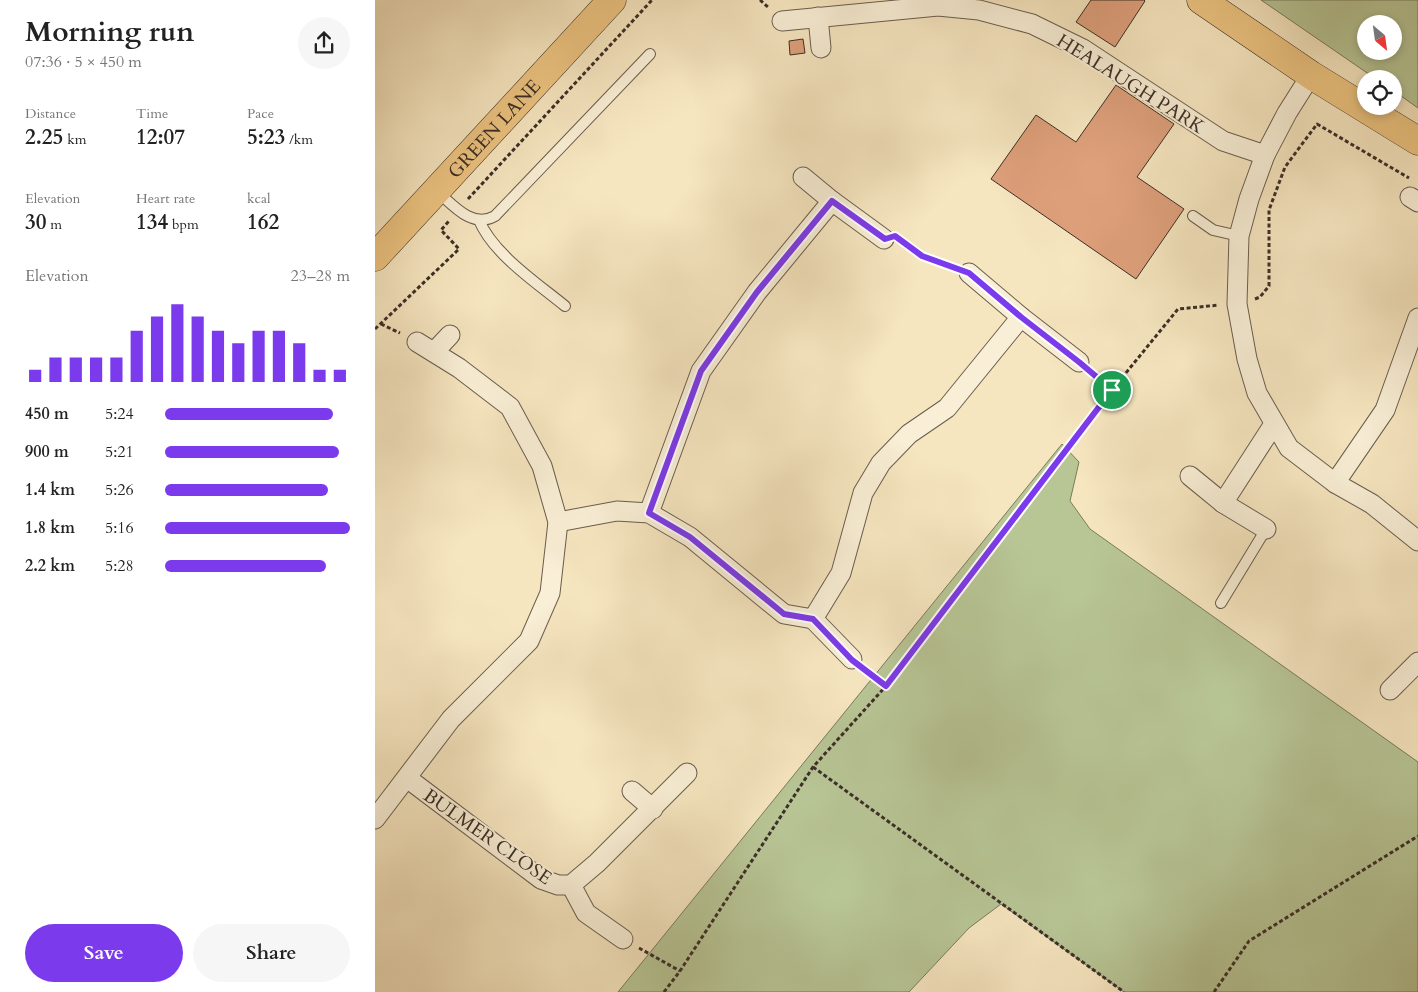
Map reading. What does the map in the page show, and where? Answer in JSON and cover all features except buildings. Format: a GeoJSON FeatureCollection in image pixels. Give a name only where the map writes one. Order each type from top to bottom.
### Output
{"type":"FeatureCollection","features":[{"type":"Feature","properties":{"kind":"main road","name":"GREEN LANE"},"geometry":{"type":"LineString","coordinates":[[375,257],[612,0]]}},
{"type":"Feature","properties":{"kind":"main road"},"geometry":{"type":"LineString","coordinates":[[1201,0],[1311,75],[1418,141]]}},
{"type":"Feature","properties":{"kind":"street","name":"HEALAUGH PARK"},"geometry":{"type":"LineString","coordinates":[[782,21],[937,6],[979,10],[1032,24],[1083,49],[1223,141],[1265,155]]}},
{"type":"Feature","properties":{"kind":"street"},"geometry":{"type":"LineString","coordinates":[[818,17],[821,48]]}},
{"type":"Feature","properties":{"kind":"street"},"geometry":{"type":"LineString","coordinates":[[1311,75],[1287,113],[1265,155],[1249,199],[1239,236],[1237,304],[1247,359],[1257,393],[1289,448],[1335,484],[1372,504],[1418,541]]}},
{"type":"Feature","properties":{"kind":"street"},"geometry":{"type":"LineString","coordinates":[[803,177],[832,201],[885,239]]}},
{"type":"Feature","properties":{"kind":"street"},"geometry":{"type":"LineString","coordinates":[[649,513],[701,371],[757,292],[832,201]]}},
{"type":"Feature","properties":{"kind":"street"},"geometry":{"type":"LineString","coordinates":[[969,273],[1079,362]]}},
{"type":"Feature","properties":{"kind":"street"},"geometry":{"type":"LineString","coordinates":[[813,619],[841,573],[863,493],[881,463],[909,434],[947,408],[1021,317]]}},
{"type":"Feature","properties":{"kind":"street"},"geometry":{"type":"LineString","coordinates":[[1335,484],[1385,410],[1418,318]]}},
{"type":"Feature","properties":{"kind":"street"},"geometry":{"type":"LineString","coordinates":[[434,352],[450,335]]}},
{"type":"Feature","properties":{"kind":"street"},"geometry":{"type":"LineString","coordinates":[[375,819],[451,719],[529,641],[550,593],[558,522],[542,466],[509,407],[459,368],[417,342]]}},
{"type":"Feature","properties":{"kind":"street"},"geometry":{"type":"LineString","coordinates":[[1223,503],[1274,424]]}},
{"type":"Feature","properties":{"kind":"street"},"geometry":{"type":"LineString","coordinates":[[1190,476],[1223,503],[1266,529]]}},
{"type":"Feature","properties":{"kind":"street"},"geometry":{"type":"LineString","coordinates":[[558,522],[617,511],[649,513],[690,537],[784,614],[813,619],[852,660]]}},
{"type":"Feature","properties":{"kind":"street"},"geometry":{"type":"LineString","coordinates":[[1391,690],[1418,662]]}},
{"type":"Feature","properties":{"kind":"street","name":"BULMER CLOSE"},"geometry":{"type":"LineString","coordinates":[[407,778],[541,878],[558,886],[571,885],[597,863],[687,773]]}},
{"type":"Feature","properties":{"kind":"street"},"geometry":{"type":"LineString","coordinates":[[632,790],[653,809]]}},
{"type":"Feature","properties":{"kind":"street","name":"BULMER CLOSE"},"geometry":{"type":"LineString","coordinates":[[571,885],[586,913],[623,939]]}},
{"type":"Feature","properties":{"kind":"lane"},"geometry":{"type":"LineString","coordinates":[[436,190],[458,210],[472,219],[490,219],[502,211],[650,54]]}},
{"type":"Feature","properties":{"kind":"lane"},"geometry":{"type":"LineString","coordinates":[[1193,216],[1213,230],[1239,236]]}},
{"type":"Feature","properties":{"kind":"lane"},"geometry":{"type":"LineString","coordinates":[[479,220],[484,232],[503,255],[565,306]]}},
{"type":"Feature","properties":{"kind":"lane"},"geometry":{"type":"LineString","coordinates":[[1221,603],[1266,529]]}},
{"type":"Feature","properties":{"kind":"path"},"geometry":{"type":"LineString","coordinates":[[375,329],[459,249],[441,230],[652,0]]}},
{"type":"Feature","properties":{"kind":"path"},"geometry":{"type":"LineString","coordinates":[[664,992],[680,971],[813,766],[886,686],[1177,308],[1237,304],[1260,297],[1269,286],[1269,210],[1285,167],[1317,124],[1412,193]]}},
{"type":"Feature","properties":{"kind":"path"},"geometry":{"type":"LineString","coordinates":[[885,239],[895,236],[922,256],[969,273]]}},
{"type":"Feature","properties":{"kind":"path"},"geometry":{"type":"LineString","coordinates":[[1079,362],[1112,390]]}},
{"type":"Feature","properties":{"kind":"path"},"geometry":{"type":"LineString","coordinates":[[852,660],[886,686]]}},
{"type":"Feature","properties":{"kind":"path"},"geometry":{"type":"LineString","coordinates":[[813,766],[1124,992]]}},
{"type":"Feature","properties":{"kind":"path"},"geometry":{"type":"LineString","coordinates":[[1214,992],[1249,941],[1418,836]]}},
{"type":"Feature","properties":{"kind":"path"},"geometry":{"type":"LineString","coordinates":[[623,939],[680,971]]}},
{"type":"Feature","properties":{"kind":"green space"},"geometry":{"type":"Polygon","coordinates":[[[1261,0],[1418,0],[1418,108],[1402,97],[1402,70],[1363,70],[1261,0]]]}},
{"type":"Feature","properties":{"kind":"green space"},"geometry":{"type":"Polygon","coordinates":[[[1062,444],[1079,462],[1070,501],[1090,529],[1418,762],[1418,992],[1124,992],[1001,904],[969,928],[909,992],[618,992],[1062,444]]]}},
{"type":"Feature","properties":{"kind":"route"},"geometry":{"type":"LineString","coordinates":[[832,201],[885,239],[895,236],[922,256],[969,273],[1112,390],[886,686],[852,660],[813,619],[784,614],[690,537],[649,513],[701,371],[757,292],[832,201]]}}]}
